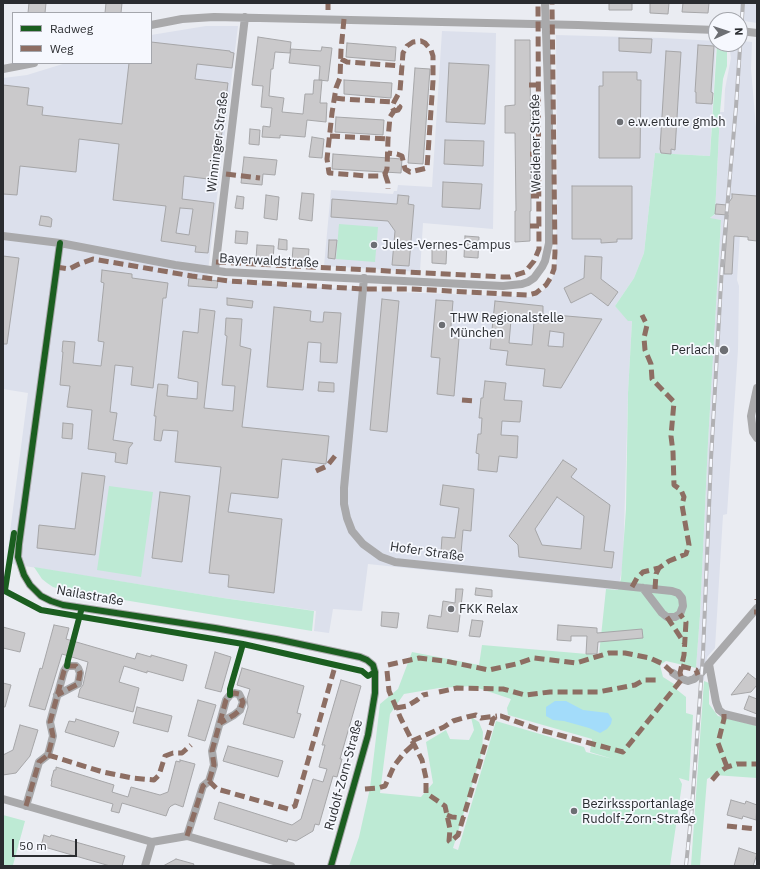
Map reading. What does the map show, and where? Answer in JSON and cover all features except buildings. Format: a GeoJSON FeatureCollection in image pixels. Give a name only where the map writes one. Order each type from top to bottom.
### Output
{"type":"FeatureCollection","features":[{"type":"Feature","properties":{"kind":"street","name":"Weidener Straße"},"geometry":{"type":"LineString","coordinates":[[534,278],[545,261],[549,243],[549,118],[545,3]]}},
{"type":"Feature","properties":{"kind":"street"},"geometry":{"type":"LineString","coordinates":[[152,25],[182,19],[245,17],[708,30]]}},
{"type":"Feature","properties":{"kind":"street","name":"Winninger Straße"},"geometry":{"type":"LineString","coordinates":[[215,270],[245,17]]}},
{"type":"Feature","properties":{"kind":"street"},"geometry":{"type":"LineString","coordinates":[[3,69],[29,64]]}},
{"type":"Feature","properties":{"kind":"street","name":"Bayerwaldstraße"},"geometry":{"type":"LineString","coordinates":[[3,236],[60,244],[175,265],[225,272],[503,286],[522,284],[534,278]]}},
{"type":"Feature","properties":{"kind":"street","name":"Nailastraße"},"geometry":{"type":"LineString","coordinates":[[60,244],[19,544],[19,562],[30,585],[41,596],[63,605],[215,628],[276,639],[360,657],[373,665]]}},
{"type":"Feature","properties":{"kind":"street","name":"Hofer Straße"},"geometry":{"type":"LineString","coordinates":[[364,278],[344,488],[344,504],[347,518],[352,531],[363,544],[381,557],[395,562],[672,591],[678,593],[682,598],[683,606],[680,614],[675,617],[667,617],[662,613],[643,588]]}},
{"type":"Feature","properties":{"kind":"street"},"geometry":{"type":"LineString","coordinates":[[757,388],[751,416],[753,432],[757,438]]}},
{"type":"Feature","properties":{"kind":"street"},"geometry":{"type":"LineString","coordinates":[[673,673],[688,681],[698,675],[756,612]]}},
{"type":"Feature","properties":{"kind":"street"},"geometry":{"type":"LineString","coordinates":[[709,664],[716,702],[719,710],[724,714],[757,722]]}},
{"type":"Feature","properties":{"kind":"street","name":"Rudolf-Zorn-Straße"},"geometry":{"type":"LineString","coordinates":[[331,866],[368,735],[375,693],[375,672],[373,665]]}},
{"type":"Feature","properties":{"kind":"street"},"geometry":{"type":"LineString","coordinates":[[26,806],[39,762],[48,755],[53,736],[50,722],[57,695]]}},
{"type":"Feature","properties":{"kind":"street"},"geometry":{"type":"LineString","coordinates":[[187,836],[203,786],[209,781],[214,765],[212,751],[220,723]]}},
{"type":"Feature","properties":{"kind":"street"},"geometry":{"type":"LineString","coordinates":[[3,799],[152,842],[187,836],[291,866]]}},
{"type":"Feature","properties":{"kind":"street"},"geometry":{"type":"LineString","coordinates":[[145,866],[152,842]]}},
{"type":"Feature","properties":{"kind":"shaded area"},"geometry":{"type":"Polygon","coordinates":[[[740,3],[757,3],[757,23],[748,22],[748,12],[740,12],[740,3]]]}},
{"type":"Feature","properties":{"kind":"shaded area"},"geometry":{"type":"Polygon","coordinates":[[[206,26],[238,26],[207,279],[369,291],[530,297],[543,291],[556,271],[556,35],[708,41],[708,52],[715,52],[710,156],[655,153],[644,253],[634,278],[615,306],[632,321],[628,393],[623,564],[618,590],[368,564],[362,611],[333,609],[329,633],[314,631],[316,611],[223,598],[6,563],[28,393],[3,389],[3,78],[27,75],[63,64],[152,64],[152,35],[206,26]]]}},
{"type":"Feature","properties":{"kind":"shaded area"},"geometry":{"type":"Polygon","coordinates":[[[442,31],[496,33],[493,229],[423,223],[420,272],[324,266],[331,190],[393,194],[394,191],[397,191],[398,185],[432,187],[442,31]]]}},
{"type":"Feature","properties":{"kind":"shaded area"},"geometry":{"type":"Polygon","coordinates":[[[748,42],[752,42],[751,69],[757,139],[757,196],[750,196],[741,219],[737,280],[739,286],[738,350],[727,514],[723,515],[715,648],[707,657],[704,681],[696,668],[721,220],[709,219],[715,214],[720,112],[724,112],[725,89],[731,58],[730,52],[748,52],[748,42]]]}},
{"type":"Feature","properties":{"kind":"green space"},"geometry":{"type":"Polygon","coordinates":[[[716,52],[727,52],[727,66],[723,79],[720,112],[715,214],[710,218],[721,220],[696,668],[666,661],[660,665],[663,677],[674,684],[676,689],[686,697],[686,713],[693,715],[689,781],[679,778],[682,784],[670,866],[349,866],[359,837],[370,788],[380,704],[398,689],[412,652],[479,665],[482,645],[599,655],[606,589],[618,590],[621,579],[626,509],[628,393],[632,321],[628,321],[615,306],[634,278],[644,253],[655,153],[710,156],[716,52]],[[472,686],[439,688],[404,694],[390,714],[380,793],[421,797],[433,783],[426,742],[446,730],[450,739],[469,740],[474,730],[471,717],[479,722],[483,732],[482,753],[453,848],[458,850],[496,721],[584,747],[586,752],[613,759],[590,752],[592,739],[508,715],[507,708],[511,699],[472,686]]]}},
{"type":"Feature","properties":{"kind":"green space"},"geometry":{"type":"Polygon","coordinates":[[[339,224],[378,227],[375,262],[336,259],[339,224]]]}},
{"type":"Feature","properties":{"kind":"green space"},"geometry":{"type":"Polygon","coordinates":[[[109,486],[153,492],[141,577],[97,570],[109,486]]]}},
{"type":"Feature","properties":{"kind":"green space"},"geometry":{"type":"Polygon","coordinates":[[[34,567],[223,598],[314,611],[312,631],[63,590],[53,587],[47,583],[42,579],[34,567]]]}},
{"type":"Feature","properties":{"kind":"green space"},"geometry":{"type":"Polygon","coordinates":[[[704,681],[709,683],[709,704],[718,716],[757,726],[757,778],[714,775],[707,779],[700,866],[691,866],[704,681]]]}},
{"type":"Feature","properties":{"kind":"green space"},"geometry":{"type":"Polygon","coordinates":[[[3,815],[25,821],[13,865],[16,866],[3,866],[3,815]]]}},
{"type":"Feature","properties":{"kind":"water"},"geometry":{"type":"Polygon","coordinates":[[[555,701],[566,701],[583,710],[608,713],[612,719],[611,724],[607,729],[600,733],[589,728],[564,721],[553,720],[546,716],[546,707],[555,701]]]}},
{"type":"Feature","properties":{"kind":"railway"},"geometry":{"type":"LineString","coordinates":[[686,866],[692,807],[703,654],[711,459],[722,266],[736,107],[743,3]]}},
{"type":"Feature","properties":{"kind":"marked path"},"geometry":{"type":"LineString","coordinates":[[328,3],[328,10]]}},
{"type":"Feature","properties":{"kind":"marked path"},"geometry":{"type":"LineString","coordinates":[[216,262],[503,277],[510,277],[525,272],[534,261],[539,249],[538,3]]}},
{"type":"Feature","properties":{"kind":"marked path"},"geometry":{"type":"LineString","coordinates":[[56,267],[69,269],[93,259],[229,281],[363,289],[411,289],[528,295],[536,293],[546,285],[551,277],[554,269],[555,252],[552,3]]}},
{"type":"Feature","properties":{"kind":"marked path"},"geometry":{"type":"LineString","coordinates":[[344,19],[340,78],[336,88],[327,159],[329,173],[368,176],[380,176],[385,174],[387,169],[390,117],[394,111],[392,107],[400,91],[403,53],[407,46],[413,42],[421,41],[431,50],[433,56],[433,81],[427,168],[410,172],[405,169],[402,156],[388,153]]}},
{"type":"Feature","properties":{"kind":"marked path"},"geometry":{"type":"LineString","coordinates":[[341,59],[347,62],[401,66]]}},
{"type":"Feature","properties":{"kind":"marked path"},"geometry":{"type":"LineString","coordinates":[[529,85],[538,85]]}},
{"type":"Feature","properties":{"kind":"marked path"},"geometry":{"type":"LineString","coordinates":[[335,98],[394,102]]}},
{"type":"Feature","properties":{"kind":"marked path"},"geometry":{"type":"LineString","coordinates":[[394,102],[400,107],[398,110],[394,111]]}},
{"type":"Feature","properties":{"kind":"marked path"},"geometry":{"type":"LineString","coordinates":[[330,136],[388,139]]}},
{"type":"Feature","properties":{"kind":"marked path"},"geometry":{"type":"LineString","coordinates":[[530,154],[539,154]]}},
{"type":"Feature","properties":{"kind":"marked path"},"geometry":{"type":"LineString","coordinates":[[226,174],[260,178]]}},
{"type":"Feature","properties":{"kind":"marked path"},"geometry":{"type":"LineString","coordinates":[[385,174],[388,189]]}},
{"type":"Feature","properties":{"kind":"marked path"},"geometry":{"type":"LineString","coordinates":[[531,196],[539,196]]}},
{"type":"Feature","properties":{"kind":"marked path"},"geometry":{"type":"LineString","coordinates":[[530,226],[539,226]]}},
{"type":"Feature","properties":{"kind":"marked path"},"geometry":{"type":"LineString","coordinates":[[632,587],[637,578],[643,572],[659,568],[669,561],[686,554],[689,545],[682,505],[684,497],[681,490],[674,485],[671,436],[674,402],[652,379],[651,364],[645,350],[644,338],[647,325],[642,315]]}},
{"type":"Feature","properties":{"kind":"marked path"},"geometry":{"type":"LineString","coordinates":[[462,400],[475,401]]}},
{"type":"Feature","properties":{"kind":"marked path"},"geometry":{"type":"LineString","coordinates":[[316,471],[327,466],[335,456]]}},
{"type":"Feature","properties":{"kind":"marked path"},"geometry":{"type":"LineString","coordinates":[[655,589],[656,574],[659,568]]}},
{"type":"Feature","properties":{"kind":"marked path"},"geometry":{"type":"LineString","coordinates":[[387,671],[389,691],[401,719],[422,760],[426,778],[426,793],[445,806],[450,829],[450,842],[458,835],[493,719],[497,716],[501,716],[537,729],[623,752],[682,679],[680,673],[684,655],[686,622],[680,614]]}},
{"type":"Feature","properties":{"kind":"marked path"},"geometry":{"type":"LineString","coordinates":[[667,617],[685,644]]}},
{"type":"Feature","properties":{"kind":"marked path"},"geometry":{"type":"LineString","coordinates":[[388,665],[419,658],[445,661],[489,670],[534,658],[576,663],[609,653],[625,653],[650,658],[663,664],[673,673]]}},
{"type":"Feature","properties":{"kind":"marked path"},"geometry":{"type":"LineString","coordinates":[[26,806],[39,762],[48,755],[53,736],[50,722],[64,671],[67,666],[76,666],[80,673],[78,684],[57,695]]}},
{"type":"Feature","properties":{"kind":"marked path"},"geometry":{"type":"LineString","coordinates":[[681,666],[696,670],[698,675]]}},
{"type":"Feature","properties":{"kind":"marked path"},"geometry":{"type":"LineString","coordinates":[[209,781],[217,789],[288,809],[295,806],[334,670]]}},
{"type":"Feature","properties":{"kind":"marked path"},"geometry":{"type":"LineString","coordinates":[[439,692],[457,688],[503,689],[525,695],[550,692],[598,692],[635,685],[644,680],[659,680]]}},
{"type":"Feature","properties":{"kind":"marked path"},"geometry":{"type":"LineString","coordinates":[[187,836],[203,786],[209,781],[214,765],[212,751],[226,700],[234,693],[239,694],[243,702],[240,710],[220,723]]}},
{"type":"Feature","properties":{"kind":"marked path"},"geometry":{"type":"LineString","coordinates":[[396,708],[407,706],[423,695],[428,694]]}},
{"type":"Feature","properties":{"kind":"marked path"},"geometry":{"type":"LineString","coordinates":[[724,714],[718,743],[727,767]]}},
{"type":"Feature","properties":{"kind":"marked path"},"geometry":{"type":"LineString","coordinates":[[412,741],[444,727],[453,721],[476,715],[481,718],[497,716]]}},
{"type":"Feature","properties":{"kind":"marked path"},"geometry":{"type":"LineString","coordinates":[[365,789],[385,786],[394,766],[404,753],[414,744]]}},
{"type":"Feature","properties":{"kind":"marked path"},"geometry":{"type":"LineString","coordinates":[[48,755],[103,772],[132,778],[154,780],[159,775],[165,756],[173,753],[182,753],[191,745]]}},
{"type":"Feature","properties":{"kind":"marked path"},"geometry":{"type":"LineString","coordinates":[[712,780],[718,773],[727,767],[737,764],[757,764]]}},
{"type":"Feature","properties":{"kind":"marked path"},"geometry":{"type":"LineString","coordinates":[[447,815],[464,818]]}},
{"type":"Feature","properties":{"kind":"marked path"},"geometry":{"type":"LineString","coordinates":[[727,826],[757,829]]}},
{"type":"Feature","properties":{"kind":"cycle path"},"geometry":{"type":"LineString","coordinates":[[60,243],[19,544],[18,557],[24,575],[30,585],[41,596],[63,605],[215,628],[276,639],[360,657],[373,665],[375,672],[375,693],[368,735],[331,866]]}},
{"type":"Feature","properties":{"kind":"cycle path"},"geometry":{"type":"LineString","coordinates":[[5,590],[14,533]]}},
{"type":"Feature","properties":{"kind":"cycle path"},"geometry":{"type":"LineString","coordinates":[[3,590],[41,610],[243,644],[362,671],[368,676],[375,672]]}},
{"type":"Feature","properties":{"kind":"cycle path"},"geometry":{"type":"LineString","coordinates":[[67,666],[81,611]]}},
{"type":"Feature","properties":{"kind":"cycle path"},"geometry":{"type":"LineString","coordinates":[[230,695],[230,689],[243,644]]}},
{"type":"Feature","properties":{"kind":"place","name":"e.w.enture gmbh"},"geometry":{"type":"Point","coordinates":[620,122]}},
{"type":"Feature","properties":{"kind":"place","name":"Jules-Vernes-Campus"},"geometry":{"type":"Point","coordinates":[374,245]}},
{"type":"Feature","properties":{"kind":"place","name":"THW Regionalstelle München"},"geometry":{"type":"Point","coordinates":[442,325]}},
{"type":"Feature","properties":{"kind":"place","name":"Perlach"},"geometry":{"type":"Point","coordinates":[724,350]}},
{"type":"Feature","properties":{"kind":"place","name":"FKK Relax"},"geometry":{"type":"Point","coordinates":[451,609]}},
{"type":"Feature","properties":{"kind":"place","name":"Bezirkssportanlage Rudolf-Zorn-Straße"},"geometry":{"type":"Point","coordinates":[574,811]}}]}
